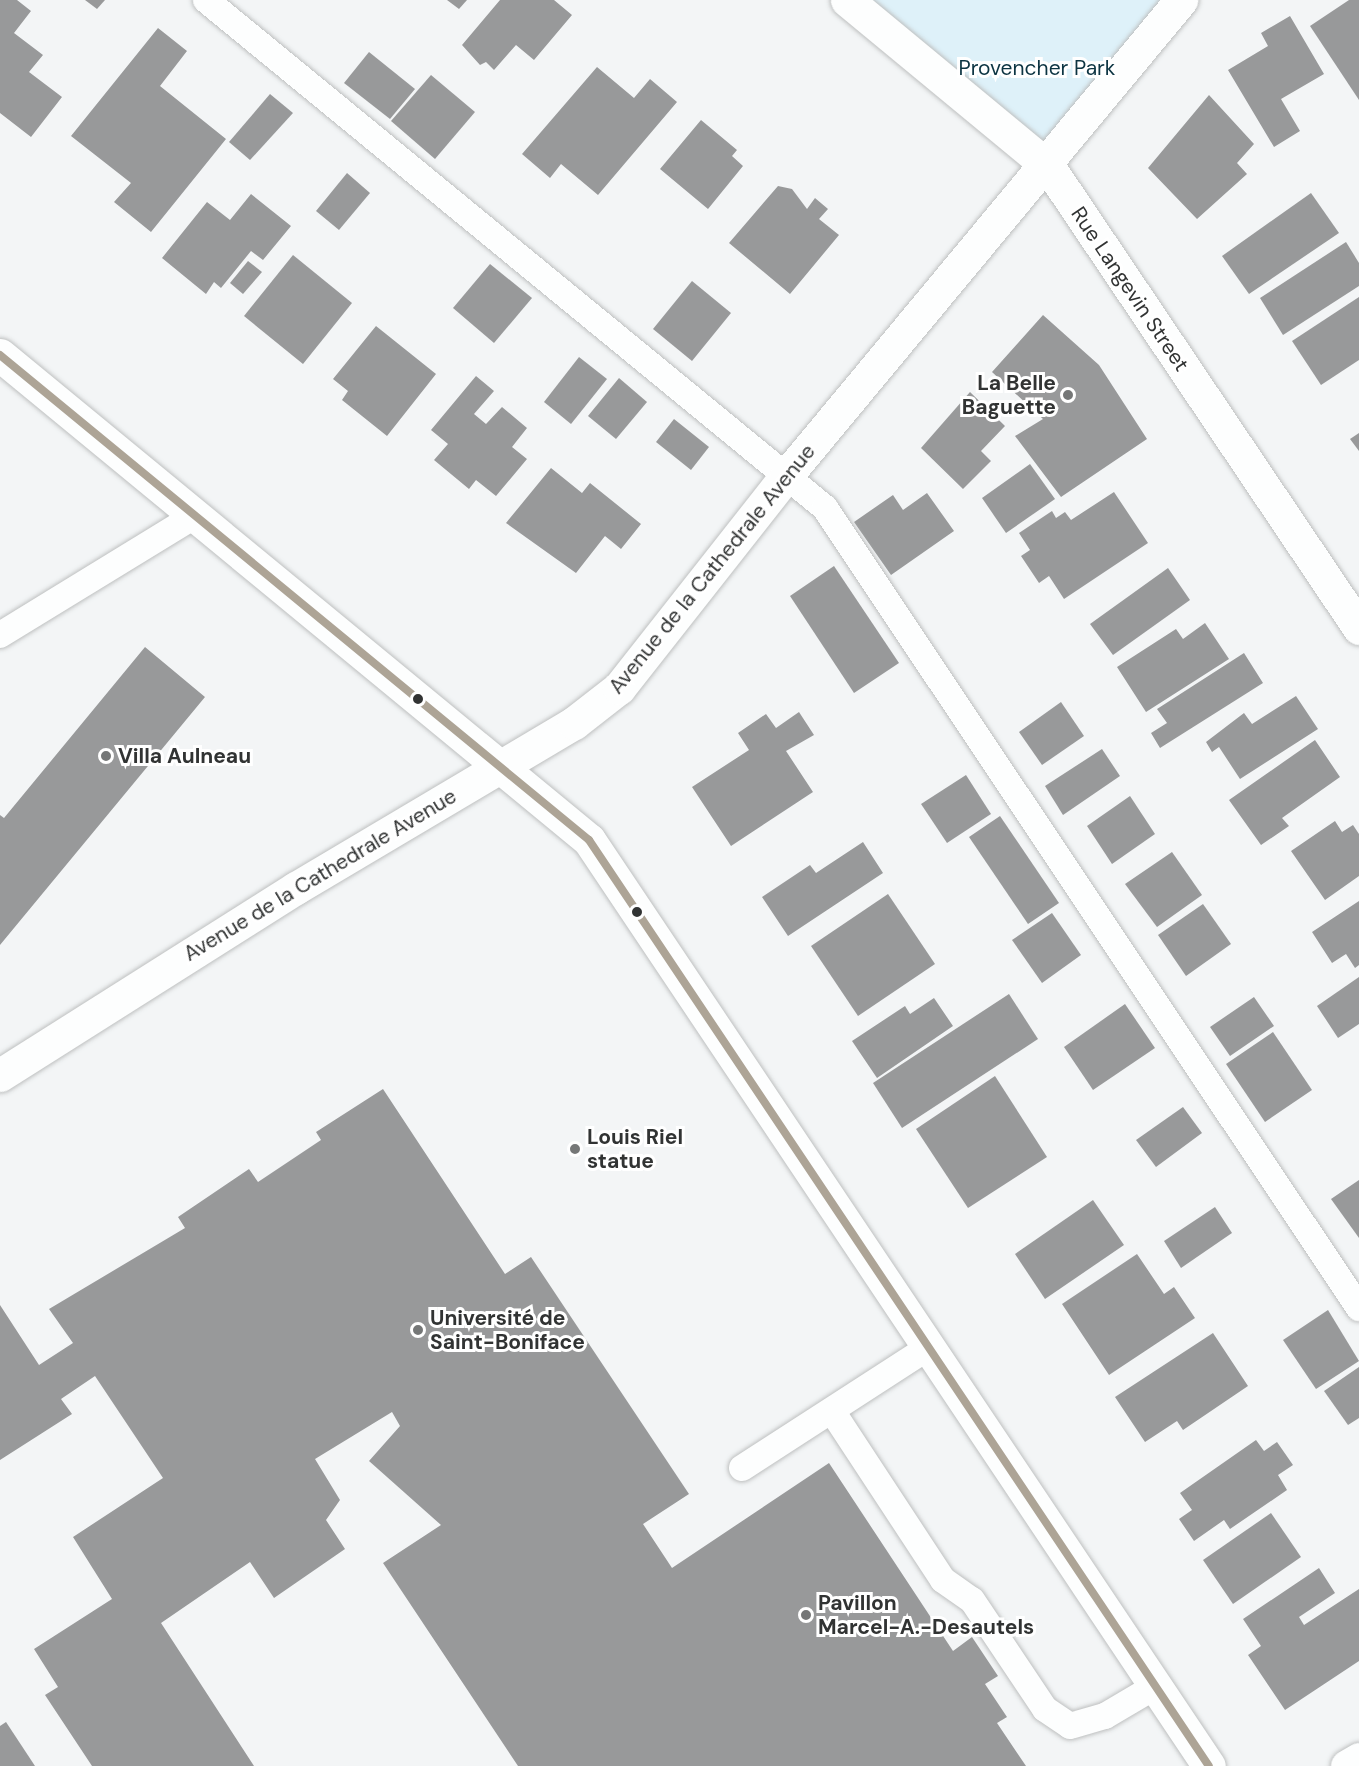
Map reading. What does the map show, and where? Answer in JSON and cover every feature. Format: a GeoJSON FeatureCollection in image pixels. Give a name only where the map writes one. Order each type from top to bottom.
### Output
{"type":"FeatureCollection","features":[{"type":"Feature","properties":{"kind":"street","name":"Rue Langevin Street"},"geometry":{"type":"LineString","coordinates":[[847,0],[1047,166],[1359,628]]}},
{"type":"Feature","properties":{"kind":"street","name":"Avenue de la Cathedrale Avenue"},"geometry":{"type":"LineString","coordinates":[[0,1075],[296,888],[503,767],[619,688],[786,476],[1047,166],[1181,0]]}},
{"type":"Feature","properties":{"kind":"street"},"geometry":{"type":"LineString","coordinates":[[0,355],[589,840],[1209,1766]]}},
{"type":"Feature","properties":{"kind":"street"},"geometry":{"type":"LineString","coordinates":[[1347,1766],[1359,1759]]}},
{"type":"Feature","properties":{"kind":"lane"},"geometry":{"type":"LineString","coordinates":[[206,0],[825,508],[1359,1308]]}},
{"type":"Feature","properties":{"kind":"lane"},"geometry":{"type":"LineString","coordinates":[[0,635],[196,515]]}},
{"type":"Feature","properties":{"kind":"lane"},"geometry":{"type":"LineString","coordinates":[[742,1467],[929,1347]]}},
{"type":"Feature","properties":{"kind":"lane"},"geometry":{"type":"LineString","coordinates":[[832,1411],[943,1580],[972,1600],[1045,1710],[1070,1726],[1105,1716],[1156,1686]]}},
{"type":"Feature","properties":{"kind":"green space","name":"Provencher Park"},"geometry":{"type":"Polygon","coordinates":[[[847,0],[1181,0],[1048,166],[847,0]]]}},
{"type":"Feature","properties":{"kind":"building"},"geometry":{"type":"Polygon","coordinates":[[[0,0],[17,0],[31,11],[14,33],[43,55],[29,72],[62,97],[31,137],[0,113],[0,0]]]}},
{"type":"Feature","properties":{"kind":"building"},"geometry":{"type":"Polygon","coordinates":[[[85,0],[105,0],[97,9],[85,0]]]}},
{"type":"Feature","properties":{"kind":"building"},"geometry":{"type":"Polygon","coordinates":[[[447,0],[467,0],[459,9],[447,0]]]}},
{"type":"Feature","properties":{"kind":"building"},"geometry":{"type":"Polygon","coordinates":[[[500,0],[554,0],[572,15],[534,60],[516,45],[494,70],[486,62],[480,65],[462,45],[500,0]]]}},
{"type":"Feature","properties":{"kind":"building"},"geometry":{"type":"Polygon","coordinates":[[[1349,0],[1359,0],[1359,100],[1310,26],[1349,0]]]}},
{"type":"Feature","properties":{"kind":"building"},"geometry":{"type":"Polygon","coordinates":[[[1290,16],[1324,74],[1281,99],[1300,131],[1274,147],[1228,70],[1268,46],[1261,33],[1290,16]]]}},
{"type":"Feature","properties":{"kind":"building"},"geometry":{"type":"Polygon","coordinates":[[[158,28],[187,51],[160,86],[226,139],[151,232],[114,202],[131,183],[71,136],[158,28]]]}},
{"type":"Feature","properties":{"kind":"building"},"geometry":{"type":"Polygon","coordinates":[[[369,52],[415,89],[390,119],[344,83],[369,52]]]}},
{"type":"Feature","properties":{"kind":"building"},"geometry":{"type":"Polygon","coordinates":[[[597,67],[634,98],[650,79],[677,102],[598,195],[561,164],[550,178],[522,154],[597,67]]]}},
{"type":"Feature","properties":{"kind":"building"},"geometry":{"type":"Polygon","coordinates":[[[431,75],[475,112],[435,159],[391,121],[431,75]]]}},
{"type":"Feature","properties":{"kind":"building"},"geometry":{"type":"Polygon","coordinates":[[[270,94],[293,113],[250,160],[229,142],[270,94]]]}},
{"type":"Feature","properties":{"kind":"building"},"geometry":{"type":"Polygon","coordinates":[[[1209,95],[1254,144],[1237,163],[1247,174],[1197,219],[1148,168],[1209,95]]]}},
{"type":"Feature","properties":{"kind":"building"},"geometry":{"type":"Polygon","coordinates":[[[701,120],[737,150],[732,156],[743,166],[708,209],[660,169],[701,120]]]}},
{"type":"Feature","properties":{"kind":"building"},"geometry":{"type":"Polygon","coordinates":[[[347,173],[370,193],[339,230],[316,211],[347,173]]]}},
{"type":"Feature","properties":{"kind":"building"},"geometry":{"type":"Polygon","coordinates":[[[778,186],[792,189],[807,209],[815,198],[828,209],[819,219],[839,235],[790,294],[729,243],[778,186]]]}},
{"type":"Feature","properties":{"kind":"building"},"geometry":{"type":"Polygon","coordinates":[[[1311,193],[1339,233],[1249,294],[1222,256],[1311,193]]]}},
{"type":"Feature","properties":{"kind":"building"},"geometry":{"type":"Polygon","coordinates":[[[251,194],[291,226],[263,260],[251,251],[221,288],[214,282],[206,294],[162,258],[207,202],[230,220],[251,194]]]}},
{"type":"Feature","properties":{"kind":"building"},"geometry":{"type":"Polygon","coordinates":[[[1346,242],[1359,263],[1359,286],[1283,335],[1260,298],[1346,242]]]}},
{"type":"Feature","properties":{"kind":"building"},"geometry":{"type":"Polygon","coordinates":[[[293,255],[352,303],[303,364],[244,316],[293,255]]]}},
{"type":"Feature","properties":{"kind":"building"},"geometry":{"type":"Polygon","coordinates":[[[248,261],[262,272],[243,294],[230,283],[248,261]]]}},
{"type":"Feature","properties":{"kind":"building"},"geometry":{"type":"Polygon","coordinates":[[[490,264],[532,298],[494,343],[453,308],[490,264]]]}},
{"type":"Feature","properties":{"kind":"building"},"geometry":{"type":"Polygon","coordinates":[[[692,281],[731,313],[692,361],[653,329],[692,281]]]}},
{"type":"Feature","properties":{"kind":"building"},"geometry":{"type":"Polygon","coordinates":[[[1359,297],[1359,360],[1321,385],[1292,341],[1359,297]]]}},
{"type":"Feature","properties":{"kind":"building","name":"La Belle Baguette"},"geometry":{"type":"Polygon","coordinates":[[[1043,315],[1099,365],[1147,439],[1061,497],[1015,436],[1043,419],[992,372],[1043,315]]]}},
{"type":"Feature","properties":{"kind":"building"},"geometry":{"type":"Polygon","coordinates":[[[376,326],[436,374],[387,436],[342,400],[348,391],[333,379],[376,326]]]}},
{"type":"Feature","properties":{"kind":"building"},"geometry":{"type":"Polygon","coordinates":[[[579,357],[607,379],[571,424],[544,402],[579,357]]]}},
{"type":"Feature","properties":{"kind":"building"},"geometry":{"type":"Polygon","coordinates":[[[476,376],[494,391],[474,414],[486,424],[502,407],[527,428],[512,447],[527,459],[496,496],[476,480],[469,489],[434,460],[448,444],[431,430],[476,376]]]}},
{"type":"Feature","properties":{"kind":"building"},"geometry":{"type":"Polygon","coordinates":[[[619,378],[647,402],[616,439],[588,416],[619,378]]]}},
{"type":"Feature","properties":{"kind":"building"},"geometry":{"type":"Polygon","coordinates":[[[970,392],[1005,426],[981,451],[991,461],[963,489],[921,448],[970,392]]]}},
{"type":"Feature","properties":{"kind":"building"},"geometry":{"type":"Polygon","coordinates":[[[674,419],[709,447],[691,470],[656,442],[674,419]]]}},
{"type":"Feature","properties":{"kind":"building"},"geometry":{"type":"Polygon","coordinates":[[[1359,433],[1359,451],[1350,439],[1359,433]]]}},
{"type":"Feature","properties":{"kind":"building"},"geometry":{"type":"Polygon","coordinates":[[[1030,464],[1055,499],[1006,533],[982,498],[1030,464]]]}},
{"type":"Feature","properties":{"kind":"building"},"geometry":{"type":"Polygon","coordinates":[[[551,468],[582,493],[590,483],[641,524],[621,549],[605,536],[576,573],[506,523],[551,468]]]}},
{"type":"Feature","properties":{"kind":"building"},"geometry":{"type":"Polygon","coordinates":[[[1114,492],[1148,543],[1064,599],[1049,576],[1039,583],[1021,556],[1030,550],[1019,533],[1052,511],[1056,518],[1065,512],[1071,520],[1114,492]]]}},
{"type":"Feature","properties":{"kind":"building"},"geometry":{"type":"Polygon","coordinates":[[[927,493],[954,531],[891,575],[854,522],[893,495],[903,510],[927,493]]]}},
{"type":"Feature","properties":{"kind":"building"},"geometry":{"type":"Polygon","coordinates":[[[834,566],[899,663],[854,693],[790,596],[834,566]]]}},
{"type":"Feature","properties":{"kind":"building"},"geometry":{"type":"Polygon","coordinates":[[[1168,568],[1190,600],[1113,655],[1090,624],[1168,568]]]}},
{"type":"Feature","properties":{"kind":"building"},"geometry":{"type":"Polygon","coordinates":[[[1205,623],[1229,659],[1146,712],[1117,667],[1176,629],[1183,639],[1205,623]]]}},
{"type":"Feature","properties":{"kind":"building","name":"Villa Aulneau"},"geometry":{"type":"Polygon","coordinates":[[[145,647],[205,697],[0,945],[0,815],[4,818],[145,647]]]}},
{"type":"Feature","properties":{"kind":"building"},"geometry":{"type":"Polygon","coordinates":[[[1244,653],[1263,683],[1160,748],[1151,733],[1167,723],[1157,709],[1244,653]]]}},
{"type":"Feature","properties":{"kind":"building"},"geometry":{"type":"Polygon","coordinates":[[[1296,696],[1318,729],[1240,779],[1219,747],[1212,752],[1206,742],[1244,713],[1252,724],[1296,696]]]}},
{"type":"Feature","properties":{"kind":"building"},"geometry":{"type":"Polygon","coordinates":[[[1061,702],[1084,736],[1042,765],[1019,732],[1061,702]]]}},
{"type":"Feature","properties":{"kind":"building"},"geometry":{"type":"Polygon","coordinates":[[[799,712],[814,735],[786,751],[813,792],[731,846],[692,787],[749,750],[738,733],[766,714],[776,728],[799,712]]]}},
{"type":"Feature","properties":{"kind":"building"},"geometry":{"type":"Polygon","coordinates":[[[1315,740],[1340,777],[1282,818],[1289,826],[1261,845],[1229,800],[1315,740]]]}},
{"type":"Feature","properties":{"kind":"building"},"geometry":{"type":"Polygon","coordinates":[[[1102,749],[1120,776],[1063,815],[1045,786],[1102,749]]]}},
{"type":"Feature","properties":{"kind":"building"},"geometry":{"type":"Polygon","coordinates":[[[966,775],[991,814],[947,843],[921,804],[966,775]]]}},
{"type":"Feature","properties":{"kind":"building"},"geometry":{"type":"Polygon","coordinates":[[[1130,796],[1155,834],[1112,864],[1087,826],[1130,796]]]}},
{"type":"Feature","properties":{"kind":"building"},"geometry":{"type":"Polygon","coordinates":[[[1000,816],[1059,903],[1028,924],[969,837],[1000,816]]]}},
{"type":"Feature","properties":{"kind":"building"},"geometry":{"type":"Polygon","coordinates":[[[1335,821],[1342,832],[1353,825],[1359,834],[1359,876],[1325,900],[1291,851],[1335,821]]]}},
{"type":"Feature","properties":{"kind":"building"},"geometry":{"type":"Polygon","coordinates":[[[863,842],[883,873],[788,936],[762,897],[810,865],[816,873],[863,842]]]}},
{"type":"Feature","properties":{"kind":"building"},"geometry":{"type":"Polygon","coordinates":[[[1172,852],[1202,895],[1157,927],[1125,884],[1172,852]]]}},
{"type":"Feature","properties":{"kind":"building"},"geometry":{"type":"Polygon","coordinates":[[[888,894],[935,964],[858,1016],[811,946],[888,894]]]}},
{"type":"Feature","properties":{"kind":"building"},"geometry":{"type":"Polygon","coordinates":[[[1359,901],[1359,965],[1355,968],[1346,954],[1332,963],[1312,932],[1359,901]]]}},
{"type":"Feature","properties":{"kind":"building"},"geometry":{"type":"Polygon","coordinates":[[[1203,904],[1231,944],[1186,976],[1158,935],[1203,904]]]}},
{"type":"Feature","properties":{"kind":"building"},"geometry":{"type":"Polygon","coordinates":[[[1052,913],[1081,955],[1042,983],[1012,940],[1052,913]]]}},
{"type":"Feature","properties":{"kind":"building"},"geometry":{"type":"Polygon","coordinates":[[[1359,977],[1359,1024],[1338,1038],[1317,1006],[1359,977]]]}},
{"type":"Feature","properties":{"kind":"building"},"geometry":{"type":"Polygon","coordinates":[[[1009,994],[1038,1039],[902,1128],[873,1083],[1009,994]]]}},
{"type":"Feature","properties":{"kind":"building"},"geometry":{"type":"Polygon","coordinates":[[[1254,997],[1274,1026],[1230,1056],[1210,1027],[1254,997]]]}},
{"type":"Feature","properties":{"kind":"building"},"geometry":{"type":"Polygon","coordinates":[[[934,998],[953,1026],[877,1078],[852,1041],[905,1006],[910,1014],[934,998]]]}},
{"type":"Feature","properties":{"kind":"building"},"geometry":{"type":"Polygon","coordinates":[[[1125,1004],[1155,1048],[1093,1090],[1064,1047],[1125,1004]]]}},
{"type":"Feature","properties":{"kind":"building"},"geometry":{"type":"Polygon","coordinates":[[[1273,1032],[1312,1090],[1265,1122],[1226,1064],[1273,1032]]]}},
{"type":"Feature","properties":{"kind":"building"},"geometry":{"type":"Polygon","coordinates":[[[995,1076],[1047,1157],[968,1208],[916,1129],[995,1076]]]}},
{"type":"Feature","properties":{"kind":"building"},"geometry":{"type":"Polygon","coordinates":[[[383,1089],[505,1274],[531,1257],[689,1494],[643,1524],[672,1568],[829,1463],[953,1651],[972,1637],[998,1676],[985,1684],[1007,1717],[997,1723],[1026,1766],[518,1766],[383,1563],[441,1525],[369,1461],[400,1426],[392,1412],[315,1459],[340,1500],[326,1520],[345,1549],[274,1598],[250,1562],[161,1623],[254,1766],[92,1766],[45,1695],[58,1687],[34,1649],[112,1599],[73,1537],[163,1478],[95,1376],[61,1399],[72,1414],[0,1460],[0,1305],[39,1365],[73,1343],[49,1309],[185,1228],[178,1217],[249,1169],[258,1182],[321,1140],[316,1132],[383,1089]]]}},
{"type":"Feature","properties":{"kind":"building"},"geometry":{"type":"Polygon","coordinates":[[[1183,1107],[1202,1133],[1156,1167],[1136,1140],[1183,1107]]]}},
{"type":"Feature","properties":{"kind":"building"},"geometry":{"type":"Polygon","coordinates":[[[1359,1180],[1359,1238],[1331,1199],[1359,1180]]]}},
{"type":"Feature","properties":{"kind":"building"},"geometry":{"type":"Polygon","coordinates":[[[1093,1200],[1124,1245],[1045,1299],[1015,1254],[1093,1200]]]}},
{"type":"Feature","properties":{"kind":"building"},"geometry":{"type":"Polygon","coordinates":[[[1215,1207],[1232,1233],[1181,1268],[1164,1241],[1215,1207]]]}},
{"type":"Feature","properties":{"kind":"building"},"geometry":{"type":"Polygon","coordinates":[[[1137,1254],[1164,1294],[1174,1287],[1195,1318],[1109,1375],[1062,1304],[1137,1254]]]}},
{"type":"Feature","properties":{"kind":"building"},"geometry":{"type":"Polygon","coordinates":[[[1328,1310],[1359,1361],[1316,1389],[1283,1340],[1328,1310]]]}},
{"type":"Feature","properties":{"kind":"building"},"geometry":{"type":"Polygon","coordinates":[[[1213,1333],[1248,1386],[1183,1430],[1177,1421],[1145,1442],[1115,1397],[1213,1333]]]}},
{"type":"Feature","properties":{"kind":"building"},"geometry":{"type":"Polygon","coordinates":[[[1359,1367],[1359,1418],[1348,1425],[1324,1391],[1359,1367]]]}},
{"type":"Feature","properties":{"kind":"building"},"geometry":{"type":"Polygon","coordinates":[[[1256,1440],[1264,1451],[1277,1442],[1293,1465],[1278,1475],[1287,1490],[1230,1529],[1224,1520],[1194,1541],[1179,1519],[1192,1510],[1180,1493],[1256,1440]]]}},
{"type":"Feature","properties":{"kind":"building"},"geometry":{"type":"Polygon","coordinates":[[[1271,1513],[1301,1557],[1233,1604],[1203,1560],[1271,1513]]]}},
{"type":"Feature","properties":{"kind":"building"},"geometry":{"type":"Polygon","coordinates":[[[1319,1568],[1335,1593],[1299,1617],[1304,1625],[1359,1589],[1359,1661],[1285,1710],[1248,1655],[1261,1646],[1243,1619],[1319,1568]]]}},
{"type":"Feature","properties":{"kind":"building"},"geometry":{"type":"Polygon","coordinates":[[[6,1722],[35,1766],[0,1766],[0,1726],[6,1722]]]}},
{"type":"Feature","properties":{"kind":"transit line"},"geometry":{"type":"LineString","coordinates":[[0,355],[589,840],[1209,1766]]}},
{"type":"Feature","properties":{"kind":"place","name":"La Belle Baguette"},"geometry":{"type":"Point","coordinates":[1068,395]}},
{"type":"Feature","properties":{"kind":"place","name":"Villa Aulneau"},"geometry":{"type":"Point","coordinates":[106,756]}},
{"type":"Feature","properties":{"kind":"place","name":"Louis Riel statue"},"geometry":{"type":"Point","coordinates":[575,1149]}},
{"type":"Feature","properties":{"kind":"place","name":"Université de Saint-Boniface"},"geometry":{"type":"Point","coordinates":[418,1330]}},
{"type":"Feature","properties":{"kind":"place","name":"Pavillon Marcel-A.-Desautels"},"geometry":{"type":"Point","coordinates":[806,1615]}}]}
